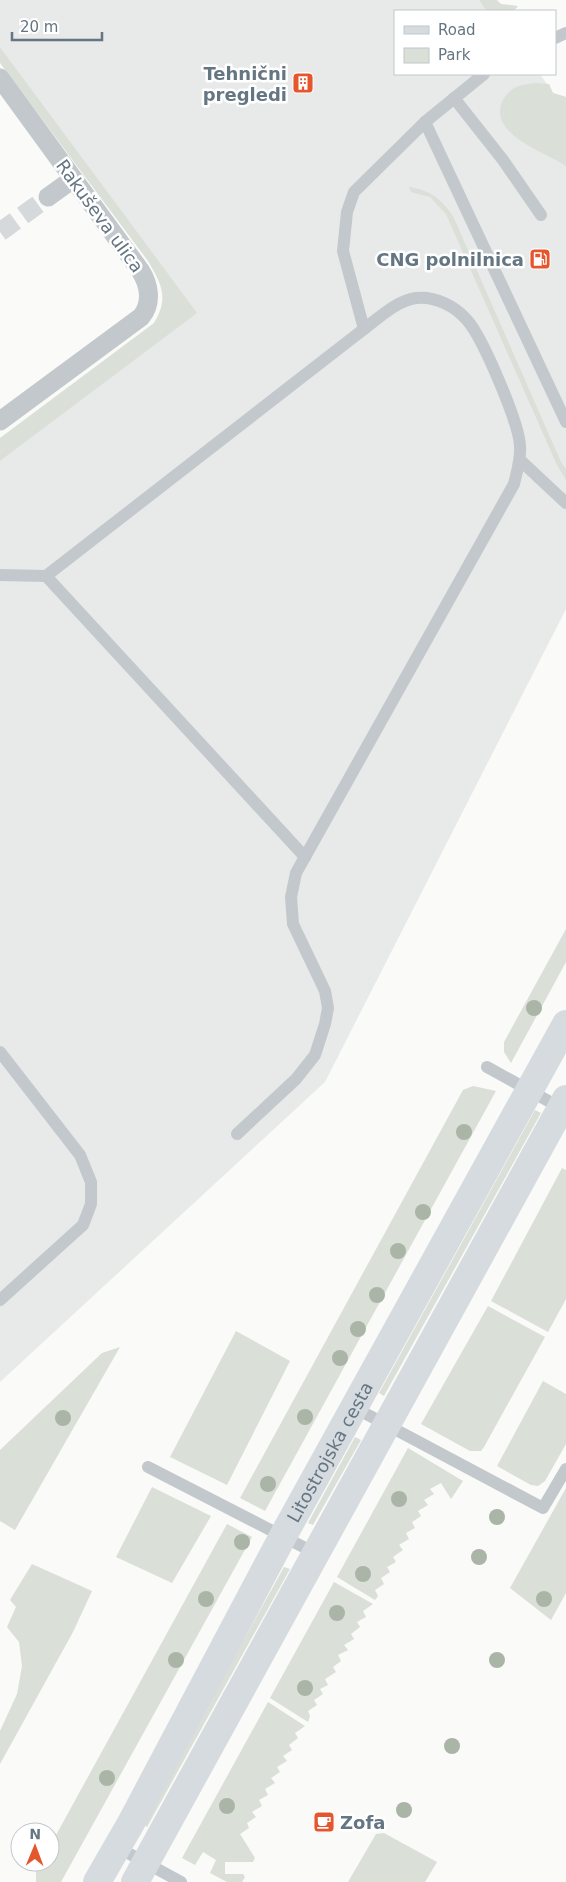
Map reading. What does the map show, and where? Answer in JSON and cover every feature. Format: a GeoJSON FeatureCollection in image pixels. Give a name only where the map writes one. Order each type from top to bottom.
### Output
{"type":"FeatureCollection","features":[{"type":"Feature","properties":{"kind":"main road","name":"Litostrojska cesta"},"geometry":{"type":"LineString","coordinates":[[97,1882],[283,1536],[566,1024]]}},
{"type":"Feature","properties":{"kind":"main road","name":"Litostrojska cesta"},"geometry":{"type":"LineString","coordinates":[[140,1872],[385,1424],[563,1104]]}},
{"type":"Feature","properties":{"kind":"street","name":"Rakuševa ulica"},"geometry":{"type":"LineString","coordinates":[[0,78],[143,275],[149,292],[148,305],[141,317],[1,419]]}},
{"type":"Feature","properties":{"kind":"street"},"geometry":{"type":"LineString","coordinates":[[48,197],[73,179]]}},
{"type":"Feature","properties":{"kind":"lane"},"geometry":{"type":"LineString","coordinates":[[364,329],[343,251],[347,212],[354,192],[362,182],[425,122],[483,75]]}},
{"type":"Feature","properties":{"kind":"lane"},"geometry":{"type":"LineString","coordinates":[[454,98],[502,160],[541,215]]}},
{"type":"Feature","properties":{"kind":"lane"},"geometry":{"type":"LineString","coordinates":[[425,122],[566,422]]}},
{"type":"Feature","properties":{"kind":"lane"},"geometry":{"type":"LineString","coordinates":[[0,576],[46,576],[364,329],[404,301],[418,298],[445,303],[468,320],[482,344],[514,419],[520,446],[520,460],[514,484],[292,884],[291,908],[298,938],[325,992],[328,1008],[325,1024],[315,1055],[296,1079],[237,1134]]}},
{"type":"Feature","properties":{"kind":"lane"},"geometry":{"type":"LineString","coordinates":[[520,460],[566,503]]}},
{"type":"Feature","properties":{"kind":"lane"},"geometry":{"type":"LineString","coordinates":[[46,576],[305,858]]}},
{"type":"Feature","properties":{"kind":"lane"},"geometry":{"type":"LineString","coordinates":[[0,1052],[80,1155],[91,1182],[90,1204],[83,1225],[0,1300]]}},
{"type":"Feature","properties":{"kind":"lane"},"geometry":{"type":"LineString","coordinates":[[487,1067],[529,1091],[563,1104]]}},
{"type":"Feature","properties":{"kind":"lane"},"geometry":{"type":"LineString","coordinates":[[355,1408],[543,1508],[566,1469]]}},
{"type":"Feature","properties":{"kind":"lane"},"geometry":{"type":"LineString","coordinates":[[148,1467],[315,1553]]}},
{"type":"Feature","properties":{"kind":"lane"},"geometry":{"type":"LineString","coordinates":[[117,1847],[140,1872],[181,1882]]}},
{"type":"Feature","properties":{"kind":"shaded area"},"geometry":{"type":"Polygon","coordinates":[[[0,0],[479,0],[485,10],[394,10],[394,75],[541,75],[553,93],[566,97],[566,609],[325,1082],[0,1382],[0,461],[196,313],[0,47],[0,0]]]}},
{"type":"Feature","properties":{"kind":"green space"},"geometry":{"type":"Polygon","coordinates":[[[479,0],[497,0],[501,4],[518,6],[515,10],[485,10],[479,0]]]}},
{"type":"Feature","properties":{"kind":"green space"},"geometry":{"type":"Polygon","coordinates":[[[0,47],[197,313],[0,461],[0,438],[154,323],[159,314],[162,292],[157,277],[148,261],[0,63],[0,47]]]}},
{"type":"Feature","properties":{"kind":"green space"},"geometry":{"type":"Polygon","coordinates":[[[535,83],[549,84],[553,93],[566,97],[566,166],[520,140],[503,123],[500,112],[506,95],[516,87],[535,83]]]}},
{"type":"Feature","properties":{"kind":"green space"},"geometry":{"type":"Polygon","coordinates":[[[409,187],[423,190],[434,196],[453,216],[561,462],[566,469],[566,480],[556,463],[446,214],[430,197],[411,192],[409,187]]]}},
{"type":"Feature","properties":{"kind":"green space"},"geometry":{"type":"Polygon","coordinates":[[[566,929],[566,962],[511,1063],[504,1052],[504,1042],[566,929]]]}},
{"type":"Feature","properties":{"kind":"green space"},"geometry":{"type":"Polygon","coordinates":[[[473,1086],[496,1091],[265,1511],[240,1498],[463,1090],[473,1086]]]}},
{"type":"Feature","properties":{"kind":"green space"},"geometry":{"type":"Polygon","coordinates":[[[535,1110],[541,1113],[384,1396],[379,1393],[535,1110]]]}},
{"type":"Feature","properties":{"kind":"green space"},"geometry":{"type":"Polygon","coordinates":[[[562,1168],[566,1170],[566,1299],[548,1332],[491,1301],[562,1168]]]}},
{"type":"Feature","properties":{"kind":"green space"},"geometry":{"type":"Polygon","coordinates":[[[488,1306],[545,1337],[484,1447],[481,1451],[470,1451],[421,1424],[488,1306]]]}},
{"type":"Feature","properties":{"kind":"green space"},"geometry":{"type":"Polygon","coordinates":[[[236,1331],[290,1361],[227,1485],[170,1457],[236,1331]]]}},
{"type":"Feature","properties":{"kind":"green space"},"geometry":{"type":"Polygon","coordinates":[[[120,1347],[15,1530],[0,1521],[0,1450],[102,1353],[120,1347]]]}},
{"type":"Feature","properties":{"kind":"green space"},"geometry":{"type":"Polygon","coordinates":[[[543,1381],[566,1394],[566,1444],[545,1481],[538,1486],[531,1485],[497,1466],[543,1381]]]}},
{"type":"Feature","properties":{"kind":"green space"},"geometry":{"type":"Polygon","coordinates":[[[355,1437],[361,1440],[313,1525],[308,1523],[355,1437]]]}},
{"type":"Feature","properties":{"kind":"green space"},"geometry":{"type":"Polygon","coordinates":[[[408,1448],[463,1481],[451,1499],[441,1483],[430,1489],[434,1494],[424,1500],[428,1505],[418,1511],[421,1516],[412,1522],[415,1528],[406,1533],[409,1539],[399,1545],[403,1550],[393,1557],[396,1562],[387,1567],[390,1572],[381,1578],[384,1584],[375,1590],[378,1596],[375,1600],[337,1577],[408,1448]]]}},
{"type":"Feature","properties":{"kind":"green space"},"geometry":{"type":"Polygon","coordinates":[[[152,1487],[211,1516],[172,1583],[116,1557],[152,1487]]]}},
{"type":"Feature","properties":{"kind":"green space"},"geometry":{"type":"Polygon","coordinates":[[[566,1488],[566,1593],[551,1620],[510,1588],[566,1488]]]}},
{"type":"Feature","properties":{"kind":"green space"},"geometry":{"type":"Polygon","coordinates":[[[227,1524],[252,1537],[61,1882],[36,1882],[36,1872],[60,1872],[60,1828],[227,1524]]]}},
{"type":"Feature","properties":{"kind":"green space"},"geometry":{"type":"Polygon","coordinates":[[[32,1564],[92,1591],[73,1632],[0,1764],[0,1731],[17,1694],[22,1666],[19,1642],[7,1627],[16,1607],[10,1600],[32,1564]]]}},
{"type":"Feature","properties":{"kind":"green space"},"geometry":{"type":"Polygon","coordinates":[[[284,1567],[290,1569],[147,1827],[142,1824],[284,1567]]]}},
{"type":"Feature","properties":{"kind":"green space"},"geometry":{"type":"Polygon","coordinates":[[[334,1582],[373,1604],[363,1611],[366,1617],[357,1622],[360,1627],[351,1634],[354,1639],[344,1645],[348,1650],[338,1655],[341,1661],[333,1667],[336,1672],[325,1679],[328,1685],[320,1689],[323,1694],[314,1700],[317,1705],[308,1711],[310,1716],[308,1722],[270,1698],[334,1582]]]}},
{"type":"Feature","properties":{"kind":"green space"},"geometry":{"type":"Polygon","coordinates":[[[268,1702],[305,1726],[295,1733],[298,1738],[289,1745],[292,1750],[283,1756],[287,1761],[277,1767],[280,1772],[271,1778],[275,1783],[265,1789],[268,1795],[259,1800],[262,1806],[252,1812],[256,1817],[247,1823],[249,1828],[240,1834],[255,1858],[253,1862],[225,1862],[225,1874],[243,1874],[245,1877],[242,1882],[227,1882],[210,1873],[216,1860],[203,1852],[195,1865],[182,1858],[268,1702]]]}},
{"type":"Feature","properties":{"kind":"green space"},"geometry":{"type":"Polygon","coordinates":[[[384,1833],[437,1862],[425,1882],[348,1882],[376,1834],[384,1833]]]}},
{"type":"Feature","properties":{"kind":"tunnel"},"geometry":{"type":"LineString","coordinates":[[0,232],[48,197]]}},
{"type":"Feature","properties":{"kind":"place","name":"Tehnični pregledi"},"geometry":{"type":"Point","coordinates":[303,83]}},
{"type":"Feature","properties":{"kind":"place","name":"CNG polnilnica"},"geometry":{"type":"Point","coordinates":[540,259]}},
{"type":"Feature","properties":{"kind":"place","name":"Zofa"},"geometry":{"type":"Point","coordinates":[324,1822]}}]}
